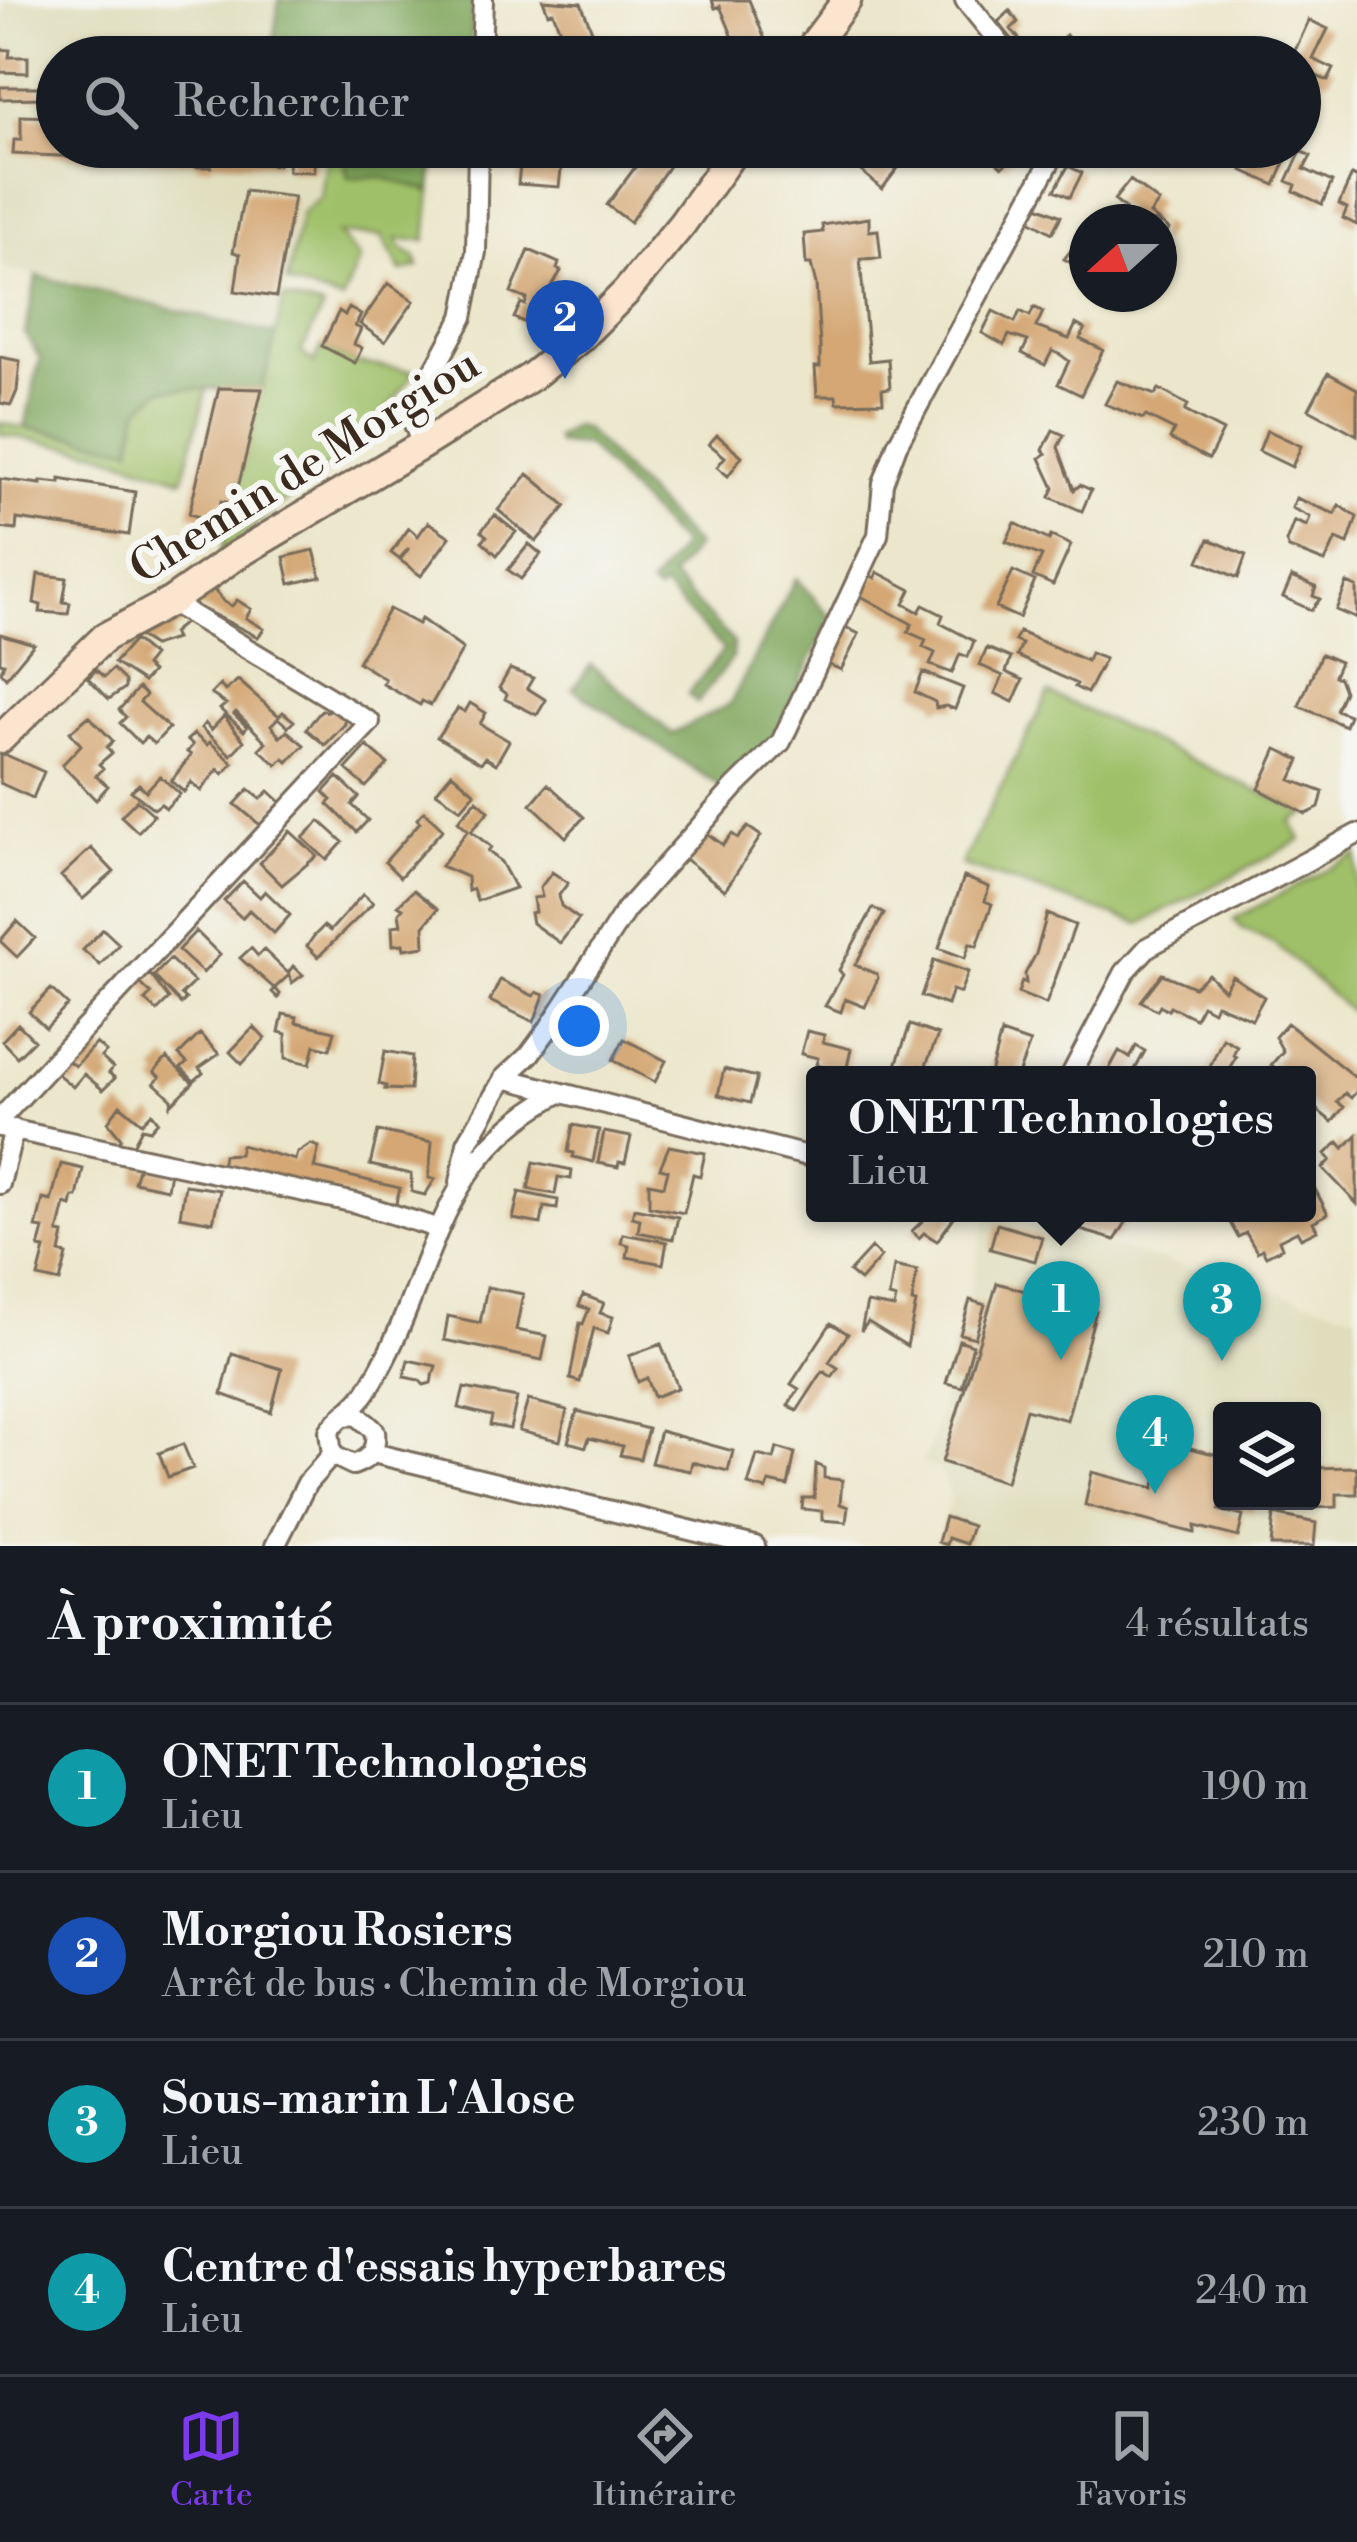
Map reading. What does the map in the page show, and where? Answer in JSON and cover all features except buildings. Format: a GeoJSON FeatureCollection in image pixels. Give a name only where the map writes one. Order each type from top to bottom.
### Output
{"type":"FeatureCollection","features":[{"type":"Feature","properties":{"kind":"street"},"geometry":{"type":"LineString","coordinates":[[481,36],[482,0]]}},
{"type":"Feature","properties":{"kind":"street"},"geometry":{"type":"LineString","coordinates":[[820,36],[847,0]]}},
{"type":"Feature","properties":{"kind":"street"},"geometry":{"type":"LineString","coordinates":[[965,0],[994,36]]}},
{"type":"Feature","properties":{"kind":"street"},"geometry":{"type":"LineString","coordinates":[[422,446],[410,414],[464,317],[476,251],[478,168]]}},
{"type":"Feature","properties":{"kind":"street","name":"Chemin de Morgiou"},"geometry":{"type":"LineString","coordinates":[[0,739],[105,637],[422,446],[525,381],[579,339],[668,241],[722,168]]}},
{"type":"Feature","properties":{"kind":"street"},"geometry":{"type":"LineString","coordinates":[[332,1455],[328,1431],[366,1393],[427,1267],[437,1228],[460,1182],[467,1143],[504,1078],[539,1042],[626,910],[781,742],[878,535],[883,483],[897,445],[1047,168]]}},
{"type":"Feature","properties":{"kind":"street"},"geometry":{"type":"LineString","coordinates":[[0,1184],[5,1125],[370,722],[170,602]]}},
{"type":"Feature","properties":{"kind":"street"},"geometry":{"type":"LineString","coordinates":[[1076,1066],[1126,972],[1148,947],[1357,834]]}},
{"type":"Feature","properties":{"kind":"street"},"geometry":{"type":"LineString","coordinates":[[504,1078],[806,1156]]}},
{"type":"Feature","properties":{"kind":"street"},"geometry":{"type":"LineString","coordinates":[[460,1182],[532,1108],[558,1094]]}},
{"type":"Feature","properties":{"kind":"street"},"geometry":{"type":"LineString","coordinates":[[5,1125],[356,1204],[437,1228]]}},
{"type":"Feature","properties":{"kind":"street"},"geometry":{"type":"LineString","coordinates":[[366,1393],[368,1421]]}},
{"type":"Feature","properties":{"kind":"street"},"geometry":{"type":"LineString","coordinates":[[344,1416],[357,1415],[368,1421],[375,1431],[373,1453]]}},
{"type":"Feature","properties":{"kind":"street"},"geometry":{"type":"LineString","coordinates":[[332,1455],[353,1465],[373,1453],[755,1546]]}},
{"type":"Feature","properties":{"kind":"street"},"geometry":{"type":"LineString","coordinates":[[275,1546],[308,1483],[332,1455]]}},
{"type":"Feature","properties":{"kind":"shaded area"},"geometry":{"type":"Polygon","coordinates":[[[5,0],[279,0],[275,36],[36,36],[36,168],[325,168],[321,197],[301,214],[276,335],[0,267],[0,50],[5,0]]]}},
{"type":"Feature","properties":{"kind":"shaded area"},"geometry":{"type":"Polygon","coordinates":[[[986,1222],[1021,1222],[1357,1314],[1357,1546],[937,1546],[951,1495],[939,1469],[921,1463],[931,1447],[986,1222]]]}},
{"type":"Feature","properties":{"kind":"green space"},"geometry":{"type":"Polygon","coordinates":[[[279,0],[473,0],[471,36],[275,36],[279,0]]]}},
{"type":"Feature","properties":{"kind":"green space"},"geometry":{"type":"Polygon","coordinates":[[[325,168],[346,168],[348,177],[381,177],[431,191],[426,240],[397,239],[403,250],[416,257],[418,267],[401,272],[382,236],[338,234],[360,259],[342,301],[287,283],[301,214],[321,197],[325,168]]]}},
{"type":"Feature","properties":{"kind":"green space"},"geometry":{"type":"Polygon","coordinates":[[[346,168],[433,168],[431,191],[381,177],[348,177],[346,168]]]}},
{"type":"Feature","properties":{"kind":"green space"},"geometry":{"type":"Polygon","coordinates":[[[37,276],[276,335],[262,389],[163,389],[139,408],[132,448],[25,427],[40,358],[25,334],[37,276]]]}},
{"type":"Feature","properties":{"kind":"green space"},"geometry":{"type":"Polygon","coordinates":[[[284,298],[323,308],[301,352],[314,363],[322,346],[355,363],[415,371],[350,446],[221,553],[284,298]]]}},
{"type":"Feature","properties":{"kind":"green space"},"geometry":{"type":"Polygon","coordinates":[[[207,388],[183,479],[99,452],[0,434],[0,423],[132,448],[139,408],[163,389],[207,388]]]}},
{"type":"Feature","properties":{"kind":"green space"},"geometry":{"type":"Polygon","coordinates":[[[574,426],[585,429],[696,546],[671,577],[733,642],[732,658],[697,703],[688,694],[724,650],[663,587],[658,592],[650,586],[682,546],[587,446],[558,444],[555,438],[574,426]]]}},
{"type":"Feature","properties":{"kind":"green space"},"geometry":{"type":"Polygon","coordinates":[[[796,578],[831,617],[775,736],[723,788],[573,689],[591,665],[672,734],[730,704],[796,578]]]}},
{"type":"Feature","properties":{"kind":"green space"},"geometry":{"type":"Polygon","coordinates":[[[1049,693],[1306,814],[1291,821],[1301,840],[1140,924],[961,865],[1049,693]]]}},
{"type":"Feature","properties":{"kind":"green space"},"geometry":{"type":"Polygon","coordinates":[[[1357,854],[1357,1018],[1275,944],[1234,919],[1357,854]]]}},
{"type":"Feature","properties":{"kind":"place","name":"Morgiou Rosiers"},"geometry":{"type":"Point","coordinates":[565,379]}},
{"type":"Feature","properties":{"kind":"place","name":"ONET Technologies"},"geometry":{"type":"Point","coordinates":[1061,1360]}},
{"type":"Feature","properties":{"kind":"place","name":"Sous-marin L'Alose"},"geometry":{"type":"Point","coordinates":[1222,1361]}},
{"type":"Feature","properties":{"kind":"place","name":"Centre d'essais hyperbares"},"geometry":{"type":"Point","coordinates":[1155,1494]}}]}
